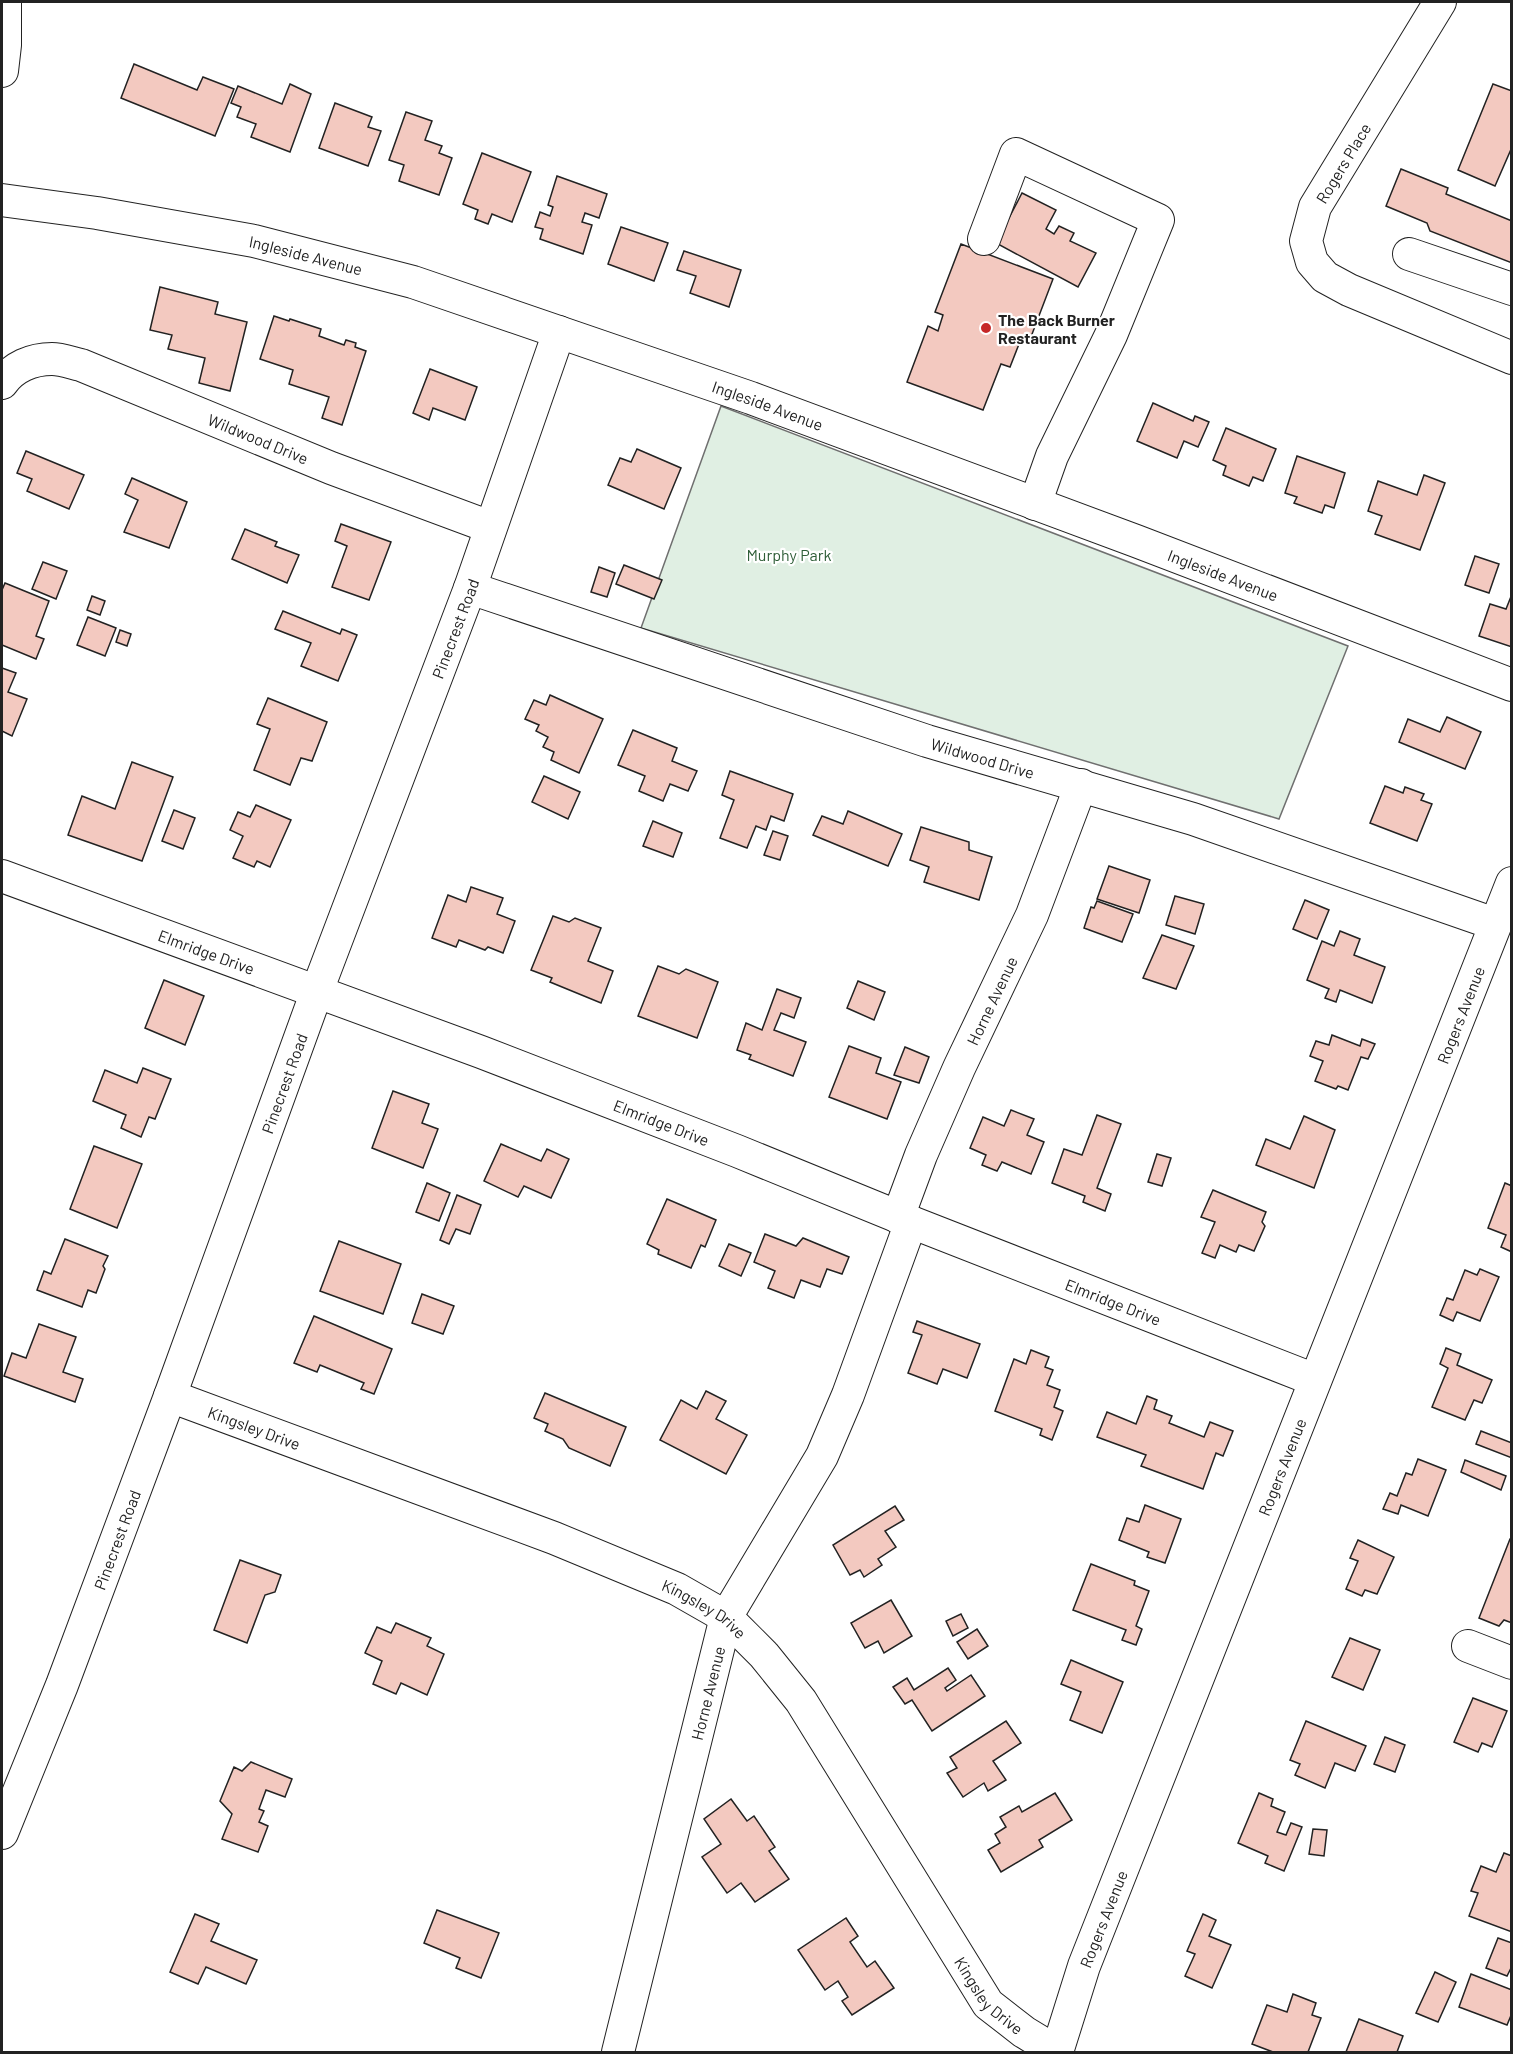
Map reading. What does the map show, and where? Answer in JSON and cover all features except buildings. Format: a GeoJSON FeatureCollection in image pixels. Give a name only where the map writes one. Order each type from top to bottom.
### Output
{"type":"FeatureCollection","features":[{"type":"Feature","properties":{"kind":"street"},"geometry":{"type":"LineString","coordinates":[[2,71],[5,45],[5,2]]}},
{"type":"Feature","properties":{"kind":"street","name":"Rogers Place"},"geometry":{"type":"LineString","coordinates":[[1440,2],[1315,207],[1306,241],[1312,262],[1325,277],[1349,290],[1512,358]]}},
{"type":"Feature","properties":{"kind":"street"},"geometry":{"type":"LineString","coordinates":[[984,239],[1016,154],[1158,220],[1111,335],[1052,456],[1035,504]]}},
{"type":"Feature","properties":{"kind":"street","name":"Ingleside Avenue"},"geometry":{"type":"LineString","coordinates":[[2,200],[97,213],[254,242],[413,282],[751,398],[1512,685]]}},
{"type":"Feature","properties":{"kind":"street"},"geometry":{"type":"LineString","coordinates":[[1409,254],[1512,289]]}},
{"type":"Feature","properties":{"kind":"street","name":"Pinecrest Road"},"geometry":{"type":"LineString","coordinates":[[2,1830],[62,1685],[170,1396],[317,992],[470,588],[559,332]]}},
{"type":"Feature","properties":{"kind":"street","name":"Wildwood Drive"},"geometry":{"type":"LineString","coordinates":[[13,374],[53,359],[81,365],[330,468],[490,527]]}},
{"type":"Feature","properties":{"kind":"street","name":"Wildwood Drive"},"geometry":{"type":"LineString","coordinates":[[470,588],[915,737],[1193,819],[1495,924]]}},
{"type":"Feature","properties":{"kind":"street","name":"Horne Avenue"},"geometry":{"type":"LineString","coordinates":[[618,2052],[726,1617],[822,1456],[849,1395],[904,1219],[954,1078],[1032,915],[1081,785]]}},
{"type":"Feature","properties":{"kind":"street","name":"Elmridge Drive"},"geometry":{"type":"LineString","coordinates":[[2,876],[714,1142],[1316,1380]]}},
{"type":"Feature","properties":{"kind":"street","name":"Rogers Avenue"},"geometry":{"type":"LineString","coordinates":[[1057,2052],[1084,1966],[1512,883]]}},
{"type":"Feature","properties":{"kind":"street","name":"Kingsley Drive"},"geometry":{"type":"LineString","coordinates":[[170,1396],[565,1543],[677,1589],[726,1617],[764,1655],[801,1701],[988,2004],[1057,2052]]}},
{"type":"Feature","properties":{"kind":"street"},"geometry":{"type":"LineString","coordinates":[[1468,1646],[1512,1663]]}},
{"type":"Feature","properties":{"kind":"green space","name":"Murphy Park"},"geometry":{"type":"Polygon","coordinates":[[[721,406],[1348,646],[1279,819],[641,628],[721,406]]]}},
{"type":"Feature","properties":{"kind":"place","name":"The Back Burner Restaurant"},"geometry":{"type":"Point","coordinates":[986,328]}}]}
